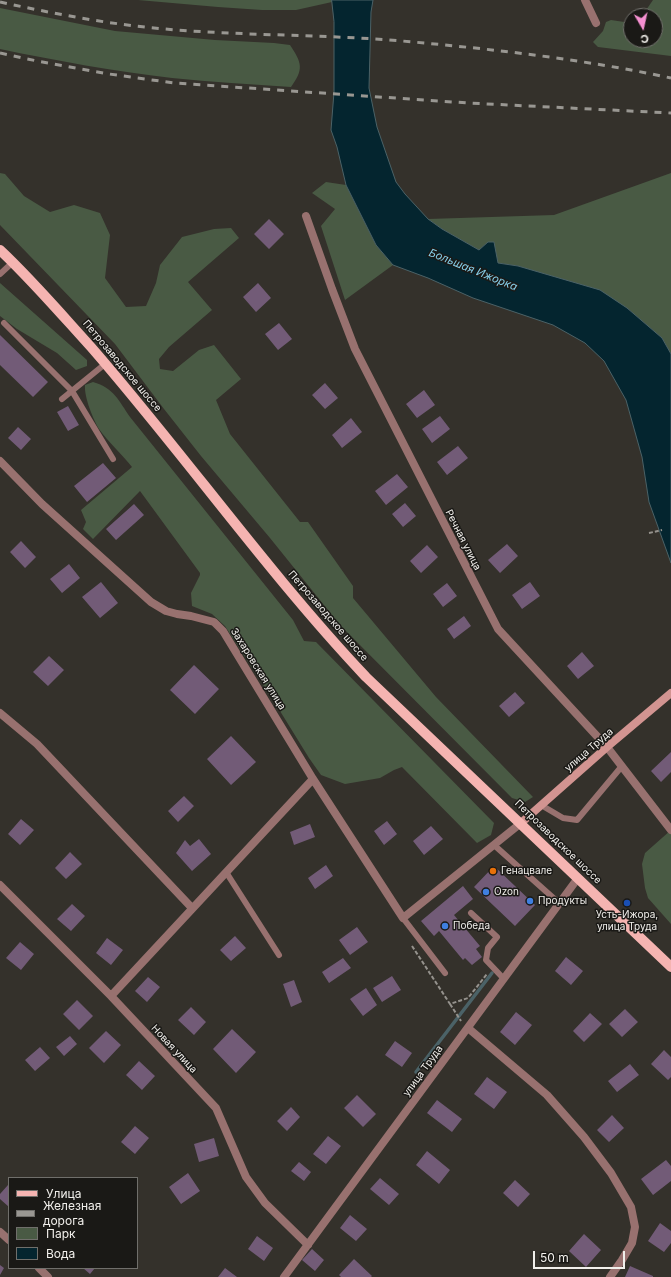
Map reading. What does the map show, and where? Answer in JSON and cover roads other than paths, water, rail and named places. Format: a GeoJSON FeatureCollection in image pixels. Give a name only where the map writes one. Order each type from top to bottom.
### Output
{"type":"FeatureCollection","features":[{"type":"Feature","properties":{"kind":"main road","name":"Петрозаводское шоссе"},"geometry":{"type":"LineString","coordinates":[[0,250],[27,275],[105,364],[277,576],[366,677],[671,967]]}},
{"type":"Feature","properties":{"kind":"main road","name":"улица Труда"},"geometry":{"type":"LineString","coordinates":[[521,823],[671,693]]}},
{"type":"Feature","properties":{"kind":"street"},"geometry":{"type":"LineString","coordinates":[[585,0],[596,22]]}},
{"type":"Feature","properties":{"kind":"street","name":"Речная улица"},"geometry":{"type":"LineString","coordinates":[[306,216],[355,350],[498,629],[607,747],[671,830]]}},
{"type":"Feature","properties":{"kind":"street","name":"Захаровская улица"},"geometry":{"type":"LineString","coordinates":[[0,462],[42,504],[151,602],[166,611],[214,622],[223,631],[313,779],[403,918]]}},
{"type":"Feature","properties":{"kind":"street"},"geometry":{"type":"LineString","coordinates":[[0,713],[43,750],[192,908]]}},
{"type":"Feature","properties":{"kind":"street"},"geometry":{"type":"LineString","coordinates":[[110,996],[313,779]]}},
{"type":"Feature","properties":{"kind":"street"},"geometry":{"type":"LineString","coordinates":[[403,918],[521,823]]}},
{"type":"Feature","properties":{"kind":"street","name":"улица Труда"},"geometry":{"type":"LineString","coordinates":[[284,1277],[578,878]]}},
{"type":"Feature","properties":{"kind":"street","name":"Новая улица"},"geometry":{"type":"LineString","coordinates":[[0,885],[110,996],[216,1108],[246,1177],[266,1203],[308,1244]]}},
{"type":"Feature","properties":{"kind":"street"},"geometry":{"type":"LineString","coordinates":[[468,1028],[547,1095],[584,1136],[611,1173],[630,1207],[636,1227],[632,1243],[610,1277]]}},
{"type":"Feature","properties":{"kind":"street"},"geometry":{"type":"LineString","coordinates":[[0,1232],[8,1239]]}},
{"type":"Feature","properties":{"kind":"street"},"geometry":{"type":"LineString","coordinates":[[40,1269],[48,1277]]}},
{"type":"Feature","properties":{"kind":"lane"},"geometry":{"type":"LineString","coordinates":[[0,274],[13,262]]}},
{"type":"Feature","properties":{"kind":"lane"},"geometry":{"type":"LineString","coordinates":[[4,323],[72,391],[113,459]]}},
{"type":"Feature","properties":{"kind":"lane"},"geometry":{"type":"LineString","coordinates":[[62,399],[105,364]]}},
{"type":"Feature","properties":{"kind":"lane"},"geometry":{"type":"LineString","coordinates":[[541,805],[563,818],[577,820],[622,766]]}},
{"type":"Feature","properties":{"kind":"lane"},"geometry":{"type":"LineString","coordinates":[[494,845],[559,903]]}},
{"type":"Feature","properties":{"kind":"lane"},"geometry":{"type":"LineString","coordinates":[[226,872],[279,955]]}},
{"type":"Feature","properties":{"kind":"lane"},"geometry":{"type":"LineString","coordinates":[[472,913],[497,938],[488,948],[486,960],[504,979]]}},
{"type":"Feature","properties":{"kind":"lane"},"geometry":{"type":"LineString","coordinates":[[403,918],[445,973]]}},
{"type":"Feature","properties":{"kind":"water","name":"Большая Ижорка"},"geometry":{"type":"Polygon","coordinates":[[[332,0],[373,0],[371,12],[369,88],[377,127],[396,182],[428,219],[442,229],[479,250],[488,242],[494,242],[498,263],[518,266],[600,290],[627,308],[662,338],[671,354],[671,563],[649,502],[642,457],[626,400],[604,361],[585,343],[553,325],[473,298],[428,278],[393,265],[376,245],[346,185],[337,147],[331,130],[334,92],[334,22],[332,0]]]}},
{"type":"Feature","properties":{"kind":"waterway"},"geometry":{"type":"LineString","coordinates":[[416,1072],[492,973]]}},
{"type":"Feature","properties":{"kind":"railway"},"geometry":{"type":"LineString","coordinates":[[0,2],[77,17],[135,26],[185,31],[340,37],[436,44],[571,60],[671,78]]}},
{"type":"Feature","properties":{"kind":"railway"},"geometry":{"type":"LineString","coordinates":[[0,53],[109,74],[174,83],[468,103],[671,113]]}},
{"type":"Feature","properties":{"kind":"place","name":"Генацвале"},"geometry":{"type":"Point","coordinates":[493,871]}},
{"type":"Feature","properties":{"kind":"place","name":"Ozon"},"geometry":{"type":"Point","coordinates":[486,892]}},
{"type":"Feature","properties":{"kind":"place","name":"Продукты"},"geometry":{"type":"Point","coordinates":[530,901]}},
{"type":"Feature","properties":{"kind":"place","name":"Усть-Ижора, улица Труда"},"geometry":{"type":"Point","coordinates":[627,903]}},
{"type":"Feature","properties":{"kind":"place","name":"Победа"},"geometry":{"type":"Point","coordinates":[445,926]}}]}
